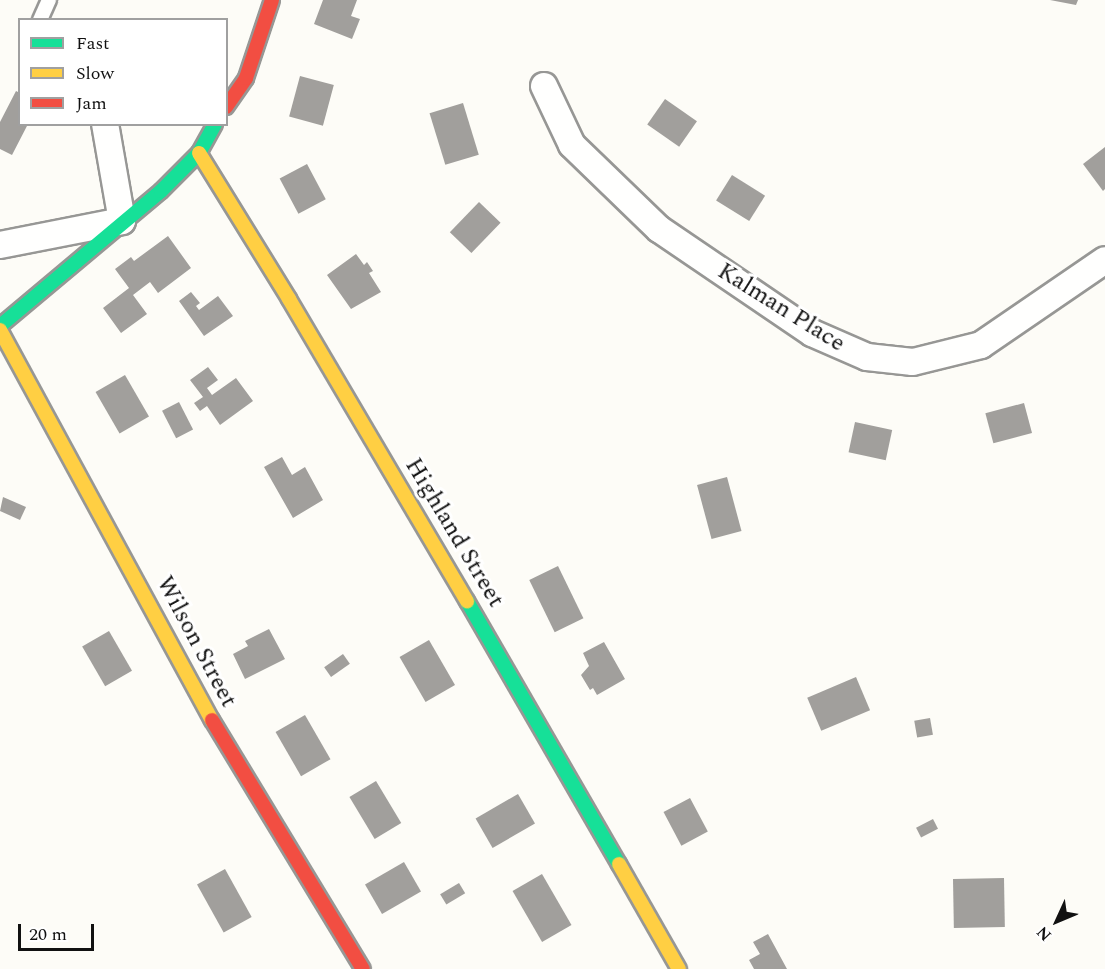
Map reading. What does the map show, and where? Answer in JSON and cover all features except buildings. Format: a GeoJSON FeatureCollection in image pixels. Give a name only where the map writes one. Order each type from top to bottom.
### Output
{"type":"FeatureCollection","features":[{"type":"Feature","properties":{"kind":"street"},"geometry":{"type":"LineString","coordinates":[[228,104],[246,78],[272,0]]}},
{"type":"Feature","properties":{"kind":"street","name":"Kalman Place"},"geometry":{"type":"LineString","coordinates":[[544,86],[572,145],[659,229],[812,333],[867,357],[913,362],[981,345],[1105,260]]}},
{"type":"Feature","properties":{"kind":"street"},"geometry":{"type":"LineString","coordinates":[[105,126],[122,221]]}},
{"type":"Feature","properties":{"kind":"street"},"geometry":{"type":"LineString","coordinates":[[0,328],[122,221],[161,191],[199,153],[214,126]]}},
{"type":"Feature","properties":{"kind":"street","name":"Highland Street"},"geometry":{"type":"LineString","coordinates":[[199,153],[289,299],[484,628],[679,969]]}},
{"type":"Feature","properties":{"kind":"street"},"geometry":{"type":"LineString","coordinates":[[0,245],[122,221]]}},
{"type":"Feature","properties":{"kind":"street","name":"Wilson Street"},"geometry":{"type":"LineString","coordinates":[[0,328],[231,754],[363,969]]}},
{"type":"Feature","properties":{"kind":"lane"},"geometry":{"type":"LineString","coordinates":[[41,18],[49,0]]}},
{"type":"Feature","properties":{"kind":"traffic: fast"},"geometry":{"type":"LineString","coordinates":[[0,326],[161,191],[199,153],[214,126]]}},
{"type":"Feature","properties":{"kind":"traffic: fast"},"geometry":{"type":"LineString","coordinates":[[467,601],[619,864]]}},
{"type":"Feature","properties":{"kind":"traffic: slow"},"geometry":{"type":"LineString","coordinates":[[199,153],[289,299],[467,601]]}},
{"type":"Feature","properties":{"kind":"traffic: slow"},"geometry":{"type":"LineString","coordinates":[[0,330],[212,720]]}},
{"type":"Feature","properties":{"kind":"traffic: slow"},"geometry":{"type":"LineString","coordinates":[[619,864],[679,969]]}},
{"type":"Feature","properties":{"kind":"traffic: jam"},"geometry":{"type":"LineString","coordinates":[[228,104],[246,78],[272,0]]}},
{"type":"Feature","properties":{"kind":"traffic: jam"},"geometry":{"type":"LineString","coordinates":[[212,720],[363,969]]}}]}
